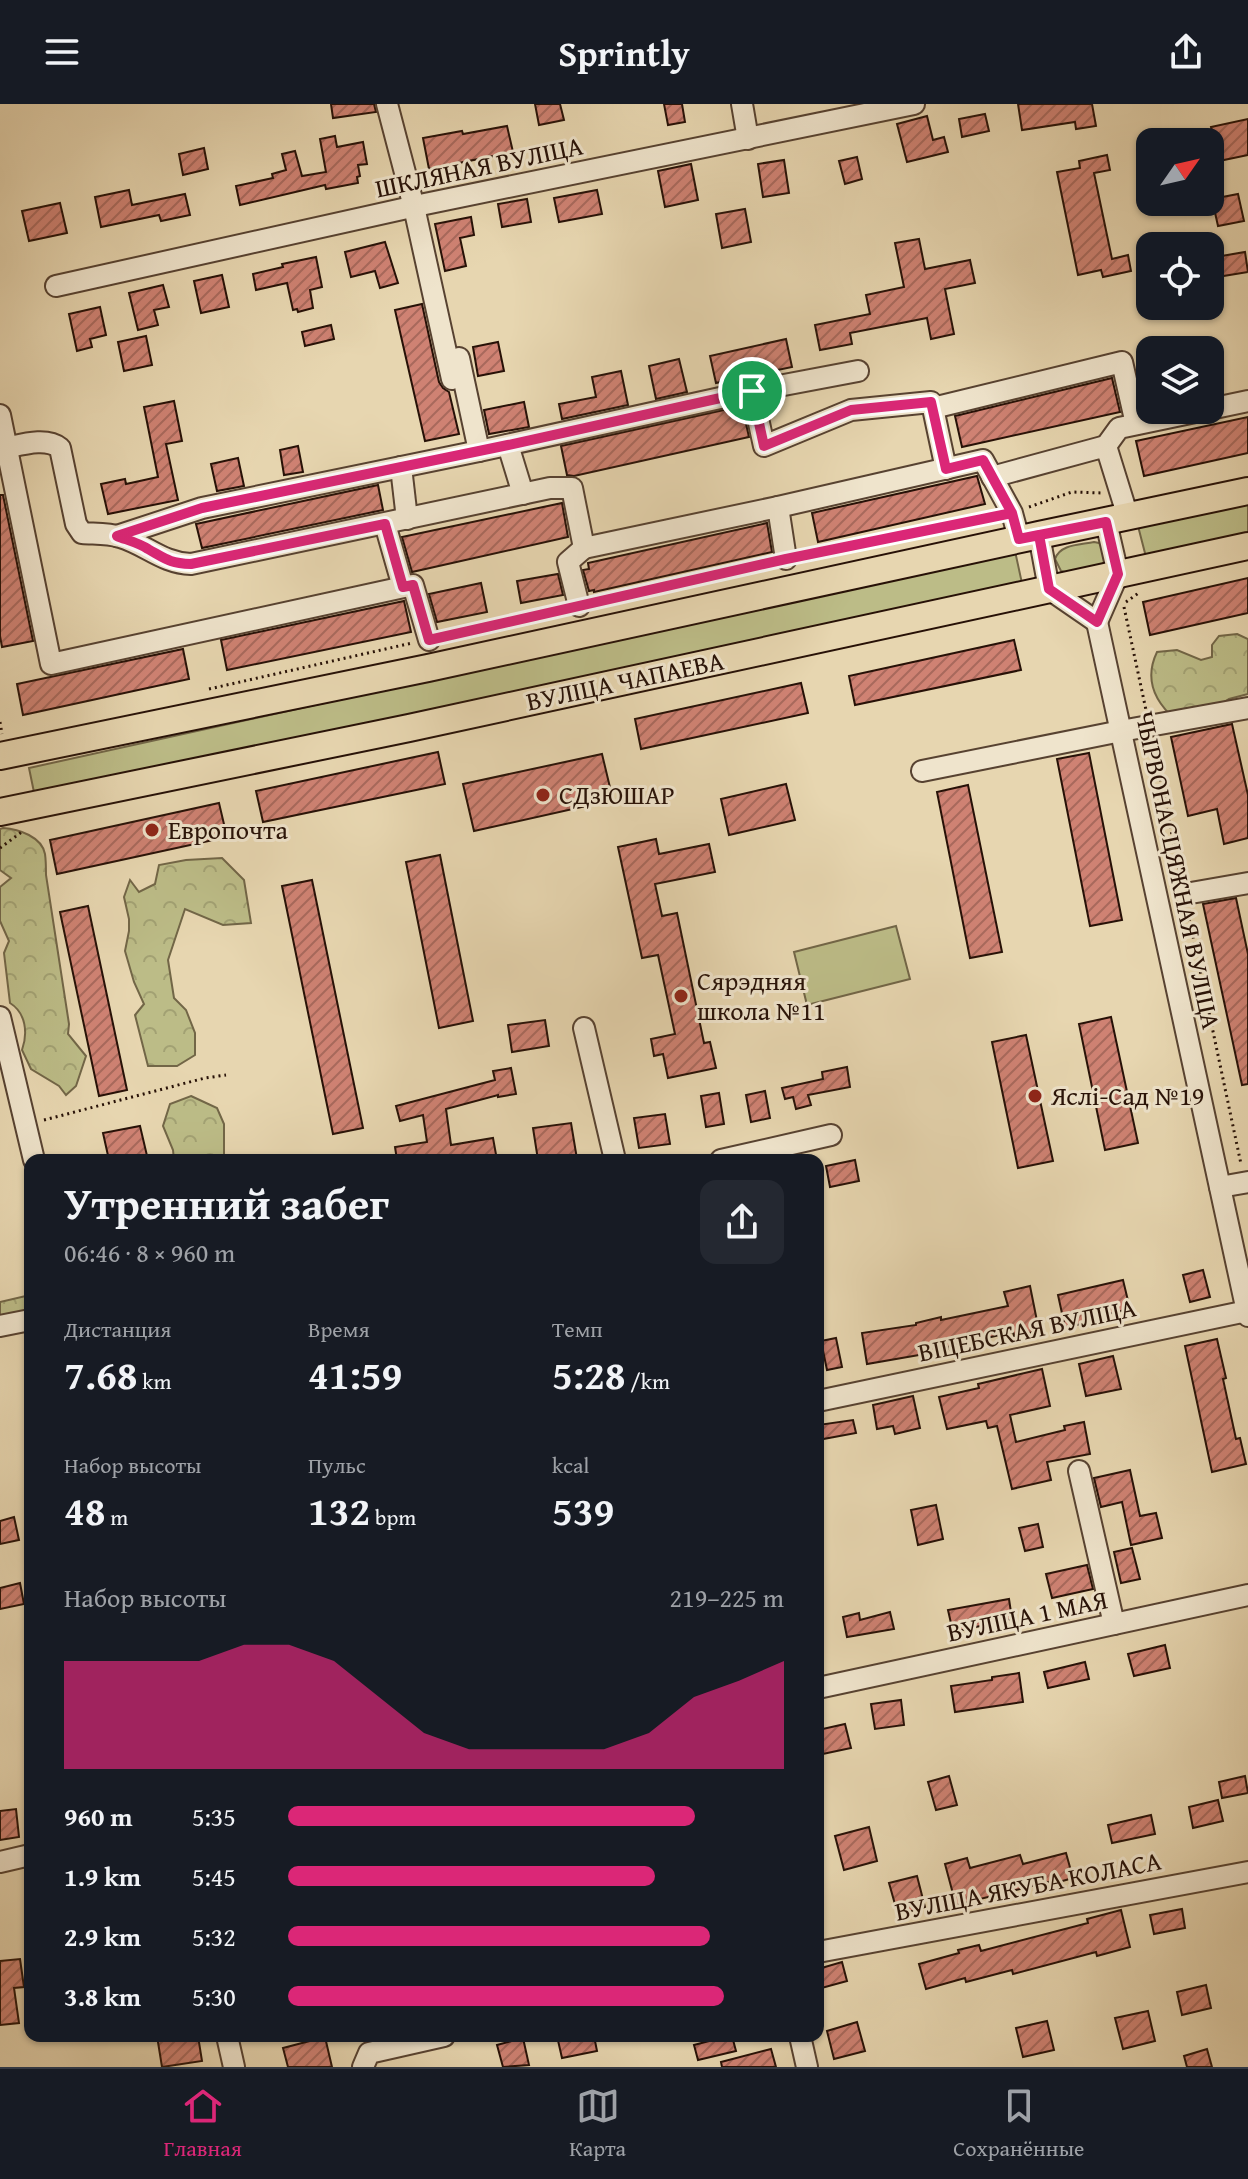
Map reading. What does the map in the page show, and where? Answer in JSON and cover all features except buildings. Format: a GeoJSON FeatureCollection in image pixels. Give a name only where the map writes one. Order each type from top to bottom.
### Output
{"type":"FeatureCollection","features":[{"type":"Feature","properties":{"kind":"main road","name":"ВУЛІЦА ЧАПАЕВА"},"geometry":{"type":"LineString","coordinates":[[0,756],[428,668],[1029,537],[1119,511],[1248,491]]}},
{"type":"Feature","properties":{"kind":"main road","name":"ВУЛІЦА ЧАПАЕВА"},"geometry":{"type":"LineString","coordinates":[[0,812],[438,722],[1248,546]]}},
{"type":"Feature","properties":{"kind":"street"},"geometry":{"type":"LineString","coordinates":[[387,104],[414,207],[452,379]]}},
{"type":"Feature","properties":{"kind":"street"},"geometry":{"type":"LineString","coordinates":[[742,104],[748,139]]}},
{"type":"Feature","properties":{"kind":"street","name":"ШКЛЯНАЯ ВУЛІЦА"},"geometry":{"type":"LineString","coordinates":[[56,286],[414,207],[914,104]]}},
{"type":"Feature","properties":{"kind":"street"},"geometry":{"type":"LineString","coordinates":[[455,339],[479,451]]}},
{"type":"Feature","properties":{"kind":"street"},"geometry":{"type":"LineString","coordinates":[[933,408],[1122,362],[1136,424],[1119,428],[1106,446],[992,477]]}},
{"type":"Feature","properties":{"kind":"street"},"geometry":{"type":"LineString","coordinates":[[117,536],[202,508],[858,371]]}},
{"type":"Feature","properties":{"kind":"street"},"geometry":{"type":"LineString","coordinates":[[752,391],[764,446],[851,410],[931,402],[946,469]]}},
{"type":"Feature","properties":{"kind":"street"},"geometry":{"type":"LineString","coordinates":[[1224,406],[1248,401]]}},
{"type":"Feature","properties":{"kind":"street"},"geometry":{"type":"LineString","coordinates":[[0,415],[3,448],[51,664],[413,585],[429,640]]}},
{"type":"Feature","properties":{"kind":"street"},"geometry":{"type":"LineString","coordinates":[[3,448],[54,443],[60,448],[76,524],[82,533],[117,536],[175,563],[191,564],[550,488],[572,488],[584,548]]}},
{"type":"Feature","properties":{"kind":"street"},"geometry":{"type":"LineString","coordinates":[[508,445],[523,494]]}},
{"type":"Feature","properties":{"kind":"street"},"geometry":{"type":"LineString","coordinates":[[579,606],[568,562],[584,548],[983,460],[1029,537],[1049,589],[1097,622],[1118,574],[1119,511],[1106,446]]}},
{"type":"Feature","properties":{"kind":"street"},"geometry":{"type":"LineString","coordinates":[[401,467],[407,519]]}},
{"type":"Feature","properties":{"kind":"street"},"geometry":{"type":"LineString","coordinates":[[778,507],[786,559]]}},
{"type":"Feature","properties":{"kind":"street"},"geometry":{"type":"LineString","coordinates":[[385,524],[403,587]]}},
{"type":"Feature","properties":{"kind":"street","name":"ЧЫРВОНАСЦЯЖНАЯ ВУЛІЦА"},"geometry":{"type":"LineString","coordinates":[[1097,622],[1247,1313]]}},
{"type":"Feature","properties":{"kind":"street"},"geometry":{"type":"LineString","coordinates":[[922,771],[1248,708]]}},
{"type":"Feature","properties":{"kind":"street"},"geometry":{"type":"LineString","coordinates":[[1185,894],[1248,883]]}},
{"type":"Feature","properties":{"kind":"street"},"geometry":{"type":"LineString","coordinates":[[0,1017],[32,1154]]}},
{"type":"Feature","properties":{"kind":"street"},"geometry":{"type":"LineString","coordinates":[[584,1028],[614,1154]]}},
{"type":"Feature","properties":{"kind":"street"},"geometry":{"type":"LineString","coordinates":[[747,1154],[831,1135]]}},
{"type":"Feature","properties":{"kind":"street"},"geometry":{"type":"LineString","coordinates":[[1220,1187],[1248,1182]]}},
{"type":"Feature","properties":{"kind":"street","name":"ВІЦЕБСКАЯ ВУЛІЦА"},"geometry":{"type":"LineString","coordinates":[[824,1400],[1247,1313]]}},
{"type":"Feature","properties":{"kind":"street"},"geometry":{"type":"LineString","coordinates":[[0,1326],[24,1321]]}},
{"type":"Feature","properties":{"kind":"street"},"geometry":{"type":"LineString","coordinates":[[1079,1471],[1114,1624]]}},
{"type":"Feature","properties":{"kind":"street","name":"ВУЛІЦА 1 МАЯ"},"geometry":{"type":"LineString","coordinates":[[824,1687],[1248,1595]]}},
{"type":"Feature","properties":{"kind":"street"},"geometry":{"type":"LineString","coordinates":[[0,1862],[24,1856]]}},
{"type":"Feature","properties":{"kind":"street","name":"ВУЛІЦА ЯКУБА КОЛАСА"},"geometry":{"type":"LineString","coordinates":[[824,1951],[1248,1872]]}},
{"type":"Feature","properties":{"kind":"street"},"geometry":{"type":"LineString","coordinates":[[228,2042],[234,2067]]}},
{"type":"Feature","properties":{"kind":"street"},"geometry":{"type":"LineString","coordinates":[[363,2067],[369,2053],[418,2042]]}},
{"type":"Feature","properties":{"kind":"street"},"geometry":{"type":"LineString","coordinates":[[801,2042],[807,2067]]}},
{"type":"Feature","properties":{"kind":"path"},"geometry":{"type":"LineString","coordinates":[[205,690],[786,559],[1012,513],[1072,492],[1119,511]]}},
{"type":"Feature","properties":{"kind":"path"},"geometry":{"type":"LineString","coordinates":[[0,722],[3,736],[0,736]]}},
{"type":"Feature","properties":{"kind":"path"},"geometry":{"type":"LineString","coordinates":[[25,1125],[226,1075]]}},
{"type":"Feature","properties":{"kind":"green space"},"geometry":{"type":"Polygon","coordinates":[[[1248,502],[1248,536],[1146,557],[1138,526],[1248,502]]]}},
{"type":"Feature","properties":{"kind":"green space"},"geometry":{"type":"Polygon","coordinates":[[[1094,542],[1104,548],[1106,561],[1085,571],[1061,571],[1055,559],[1061,550],[1094,542]]]}},
{"type":"Feature","properties":{"kind":"green space"},"geometry":{"type":"Polygon","coordinates":[[[1015,551],[1023,588],[36,802],[29,768],[1015,551]]]}},
{"type":"Feature","properties":{"kind":"green space"},"geometry":{"type":"Polygon","coordinates":[[[1237,634],[1248,639],[1248,694],[1176,720],[1162,706],[1154,689],[1152,671],[1157,652],[1177,650],[1201,660],[1212,657],[1212,645],[1219,636],[1237,634]]]}},
{"type":"Feature","properties":{"kind":"green space"},"geometry":{"type":"Polygon","coordinates":[[[0,829],[29,835],[39,843],[45,854],[68,1034],[86,1056],[76,1086],[66,1095],[59,1086],[31,1069],[22,1050],[25,1030],[22,1018],[10,1003],[4,953],[9,941],[0,921],[0,887],[11,878],[0,870],[0,829]]]}},
{"type":"Feature","properties":{"kind":"green space"},"geometry":{"type":"Polygon","coordinates":[[[222,858],[244,880],[251,923],[223,925],[185,909],[168,960],[174,998],[186,1010],[195,1033],[195,1055],[177,1066],[148,1066],[135,1015],[144,1004],[125,951],[129,919],[124,897],[130,880],[139,892],[155,884],[159,865],[222,858]]]}},
{"type":"Feature","properties":{"kind":"green space"},"geometry":{"type":"Polygon","coordinates":[[[896,926],[910,979],[807,1005],[794,952],[896,926]]]}},
{"type":"Feature","properties":{"kind":"green space"},"geometry":{"type":"Polygon","coordinates":[[[191,1096],[217,1108],[224,1124],[224,1154],[173,1154],[163,1126],[170,1104],[191,1096]]]}},
{"type":"Feature","properties":{"kind":"green space"},"geometry":{"type":"Polygon","coordinates":[[[24,1296],[24,1313],[0,1318],[0,1302],[24,1296]]]}},
{"type":"Feature","properties":{"kind":"place","name":"СДзЮШАР"},"geometry":{"type":"Point","coordinates":[543,795]}},
{"type":"Feature","properties":{"kind":"place","name":"Европочта"},"geometry":{"type":"Point","coordinates":[152,830]}},
{"type":"Feature","properties":{"kind":"place","name":"Сярэдняя школа №11"},"geometry":{"type":"Point","coordinates":[681,996]}},
{"type":"Feature","properties":{"kind":"place","name":"Яслі-Сад №19"},"geometry":{"type":"Point","coordinates":[1035,1096]}},
{"type":"Feature","properties":{"kind":"route"},"geometry":{"type":"LineString","coordinates":[[752,391],[202,508],[117,536],[148,548],[158,557],[191,564],[385,524],[403,587],[413,585],[429,640],[786,559],[1012,513],[1019,539],[1039,535],[1049,589],[1097,622],[1118,574],[1106,522],[1039,535],[1019,539],[1012,513],[983,460],[946,469],[931,402],[851,410],[764,446],[752,391]]}}]}
